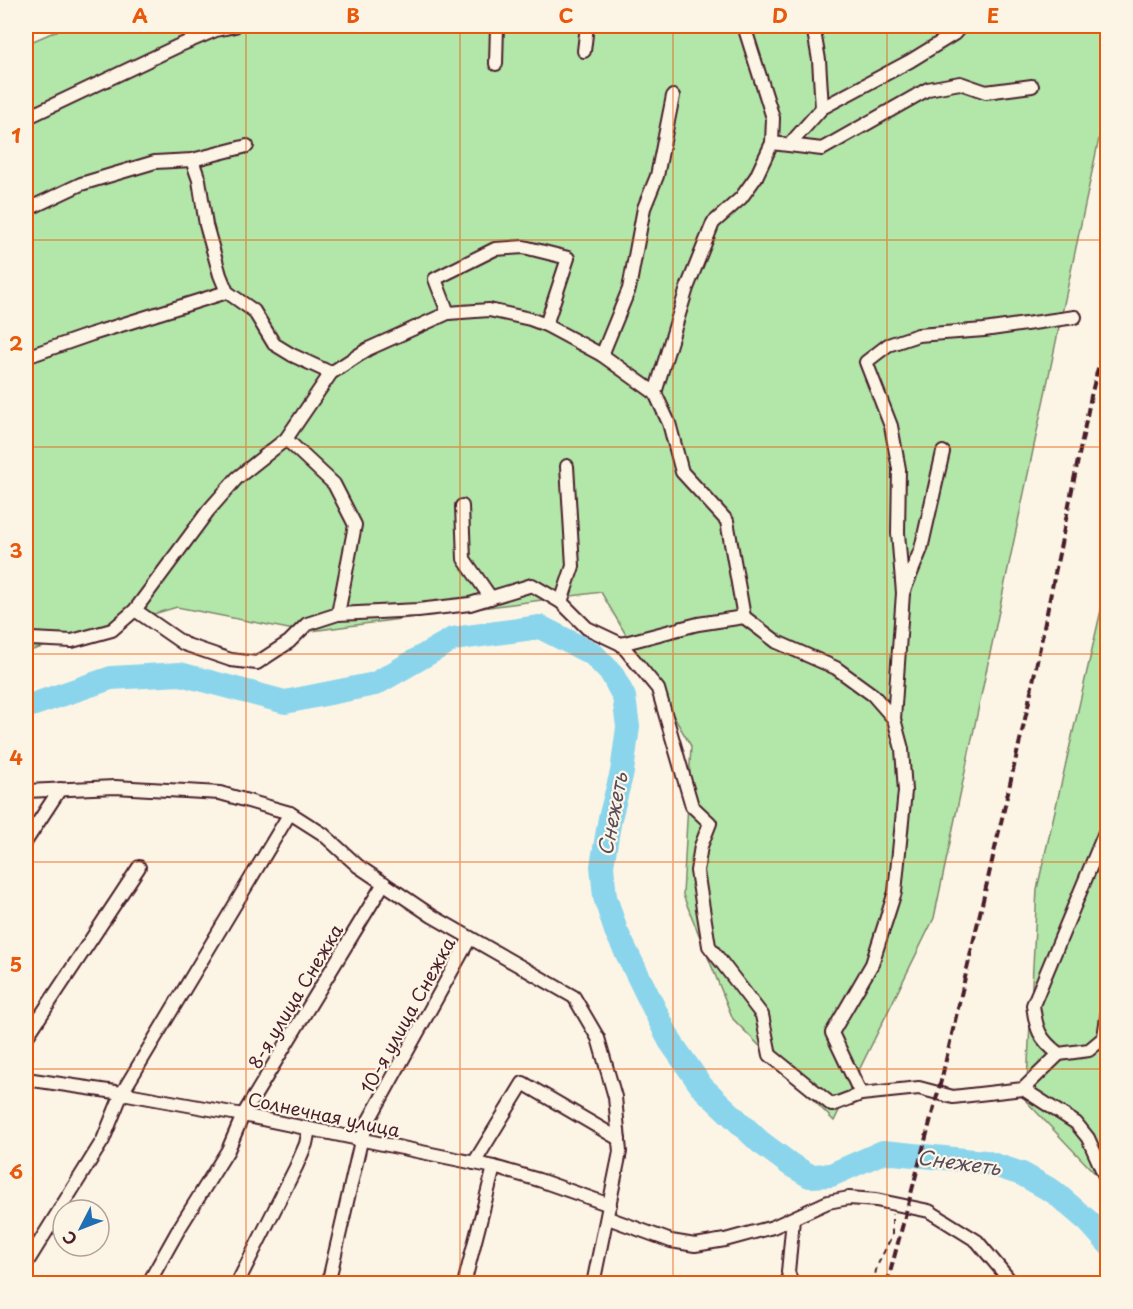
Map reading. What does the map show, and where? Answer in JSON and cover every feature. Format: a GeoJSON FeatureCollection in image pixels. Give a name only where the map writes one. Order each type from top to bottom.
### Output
{"type":"FeatureCollection","features":[{"type":"Feature","properties":{"kind":"street"},"geometry":{"type":"LineString","coordinates":[[26,118],[178,46],[216,30],[235,26]]}},
{"type":"Feature","properties":{"kind":"street"},"geometry":{"type":"LineString","coordinates":[[496,64],[497,26]]}},
{"type":"Feature","properties":{"kind":"street"},"geometry":{"type":"LineString","coordinates":[[584,51],[587,26]]}},
{"type":"Feature","properties":{"kind":"street"},"geometry":{"type":"LineString","coordinates":[[655,393],[687,288],[713,223],[741,198],[756,177],[772,143],[773,118],[744,26]]}},
{"type":"Feature","properties":{"kind":"street"},"geometry":{"type":"LineString","coordinates":[[813,26],[819,60],[822,108]]}},
{"type":"Feature","properties":{"kind":"street"},"geometry":{"type":"LineString","coordinates":[[790,144],[822,108],[910,61],[954,34],[961,26]]}},
{"type":"Feature","properties":{"kind":"street"},"geometry":{"type":"LineString","coordinates":[[772,143],[822,149],[928,89],[960,84],[986,92],[1032,86]]}},
{"type":"Feature","properties":{"kind":"street"},"geometry":{"type":"LineString","coordinates":[[602,355],[629,289],[644,208],[657,176],[673,96]]}},
{"type":"Feature","properties":{"kind":"street"},"geometry":{"type":"LineString","coordinates":[[26,210],[81,184],[155,162],[192,160],[247,146]]}},
{"type":"Feature","properties":{"kind":"street"},"geometry":{"type":"LineString","coordinates":[[192,160],[199,180],[206,225],[227,292],[254,311],[274,344],[331,373]]}},
{"type":"Feature","properties":{"kind":"street"},"geometry":{"type":"LineString","coordinates":[[448,313],[435,279],[495,249],[524,247],[568,258],[546,325]]}},
{"type":"Feature","properties":{"kind":"street"},"geometry":{"type":"LineString","coordinates":[[26,357],[227,292]]}},
{"type":"Feature","properties":{"kind":"street"},"geometry":{"type":"LineString","coordinates":[[27,639],[72,641],[112,630],[135,610],[208,511],[237,478],[286,439],[331,373],[368,349],[448,313],[489,310],[531,319],[546,325],[602,355],[655,393],[669,423],[682,472],[727,521],[744,617],[777,642],[848,675],[873,695],[894,719]]}},
{"type":"Feature","properties":{"kind":"street"},"geometry":{"type":"LineString","coordinates":[[861,1094],[832,1033],[872,964],[895,892],[905,791],[902,749],[894,719],[903,593],[898,533],[899,469],[891,426],[866,362],[888,345],[918,335],[984,330],[1075,317]]}},
{"type":"Feature","properties":{"kind":"street"},"geometry":{"type":"LineString","coordinates":[[286,439],[334,484],[356,525],[338,614]]}},
{"type":"Feature","properties":{"kind":"street"},"geometry":{"type":"LineString","coordinates":[[903,593],[921,549],[943,452]]}},
{"type":"Feature","properties":{"kind":"street"},"geometry":{"type":"LineString","coordinates":[[561,602],[573,566],[567,466]]}},
{"type":"Feature","properties":{"kind":"street"},"geometry":{"type":"LineString","coordinates":[[462,506],[464,559],[491,598]]}},
{"type":"Feature","properties":{"kind":"street"},"geometry":{"type":"LineString","coordinates":[[135,610],[184,644],[231,660],[257,663],[289,642],[307,624],[338,614],[418,610],[470,604],[532,585],[561,602],[587,627],[621,644],[658,689],[692,806],[710,823],[701,846],[697,871],[708,946],[762,1015],[770,1055],[832,1105],[861,1094],[919,1088],[953,1096],[1023,1089],[1076,1123],[1088,1137],[1107,1183]]}},
{"type":"Feature","properties":{"kind":"street"},"geometry":{"type":"LineString","coordinates":[[621,644],[698,624],[744,617]]}},
{"type":"Feature","properties":{"kind":"street"},"geometry":{"type":"LineString","coordinates":[[26,791],[115,787],[220,793],[290,813],[323,834],[358,866],[432,916],[574,997],[598,1038],[615,1097],[620,1152],[593,1284]]}},
{"type":"Feature","properties":{"kind":"street"},"geometry":{"type":"LineString","coordinates":[[26,842],[60,789]]}},
{"type":"Feature","properties":{"kind":"street"},"geometry":{"type":"LineString","coordinates":[[26,1264],[103,1140],[122,1093],[290,813]]}},
{"type":"Feature","properties":{"kind":"street"},"geometry":{"type":"LineString","coordinates":[[1059,1054],[1048,1045],[1036,1026],[1033,1005],[1107,825]]}},
{"type":"Feature","properties":{"kind":"street"},"geometry":{"type":"LineString","coordinates":[[26,1038],[139,867]]}},
{"type":"Feature","properties":{"kind":"street","name":"8-я улица Снежка"},"geometry":{"type":"LineString","coordinates":[[148,1284],[228,1150],[243,1115],[384,883]]}},
{"type":"Feature","properties":{"kind":"street","name":"10-я улица Снежка"},"geometry":{"type":"LineString","coordinates":[[328,1284],[361,1140],[369,1120],[470,938]]}},
{"type":"Feature","properties":{"kind":"street"},"geometry":{"type":"LineString","coordinates":[[1023,1089],[1059,1054],[1089,1050],[1106,1035],[1107,1010]]}},
{"type":"Feature","properties":{"kind":"street","name":"Солнечная улица"},"geometry":{"type":"LineString","coordinates":[[26,1079],[122,1093],[243,1115],[494,1167],[539,1180],[671,1241],[695,1245],[763,1230],[828,1202],[849,1198],[892,1203],[929,1211],[977,1241],[1013,1284]]}},
{"type":"Feature","properties":{"kind":"street"},"geometry":{"type":"LineString","coordinates":[[474,1163],[523,1083],[619,1139]]}},
{"type":"Feature","properties":{"kind":"street"},"geometry":{"type":"LineString","coordinates":[[237,1284],[296,1167],[306,1144],[309,1129]]}},
{"type":"Feature","properties":{"kind":"street"},"geometry":{"type":"LineString","coordinates":[[464,1284],[494,1167]]}},
{"type":"Feature","properties":{"kind":"street"},"geometry":{"type":"LineString","coordinates":[[792,1284],[788,1272],[793,1219]]}},
{"type":"Feature","properties":{"kind":"path"},"geometry":{"type":"LineString","coordinates":[[873,1284],[877,1266],[892,1236],[892,1203]]}},
{"type":"Feature","properties":{"kind":"green space"},"geometry":{"type":"Polygon","coordinates":[[[68,26],[1107,26],[1107,101],[934,918],[834,1121],[733,1019],[683,895],[691,746],[601,592],[304,632],[177,607],[26,652],[26,44],[68,26]]]}},
{"type":"Feature","properties":{"kind":"green space"},"geometry":{"type":"Polygon","coordinates":[[[1107,584],[1107,1186],[1026,1101],[1037,889],[1107,584]]]}},
{"type":"Feature","properties":{"kind":"waterway","name":"Снежеть"},"geometry":{"type":"LineString","coordinates":[[26,707],[111,678],[180,674],[285,702],[375,684],[453,639],[540,627],[593,654],[612,674],[624,697],[628,727],[622,772],[610,818],[602,866],[605,897],[616,931],[670,1041],[702,1087],[760,1142],[810,1176],[831,1175],[883,1152],[985,1162],[1022,1174],[1054,1192],[1089,1222],[1108,1243]]}},
{"type":"Feature","properties":{"kind":"railway"},"geometry":{"type":"LineString","coordinates":[[887,1284],[942,1077],[1028,706],[1091,396],[1108,328]]}}]}
